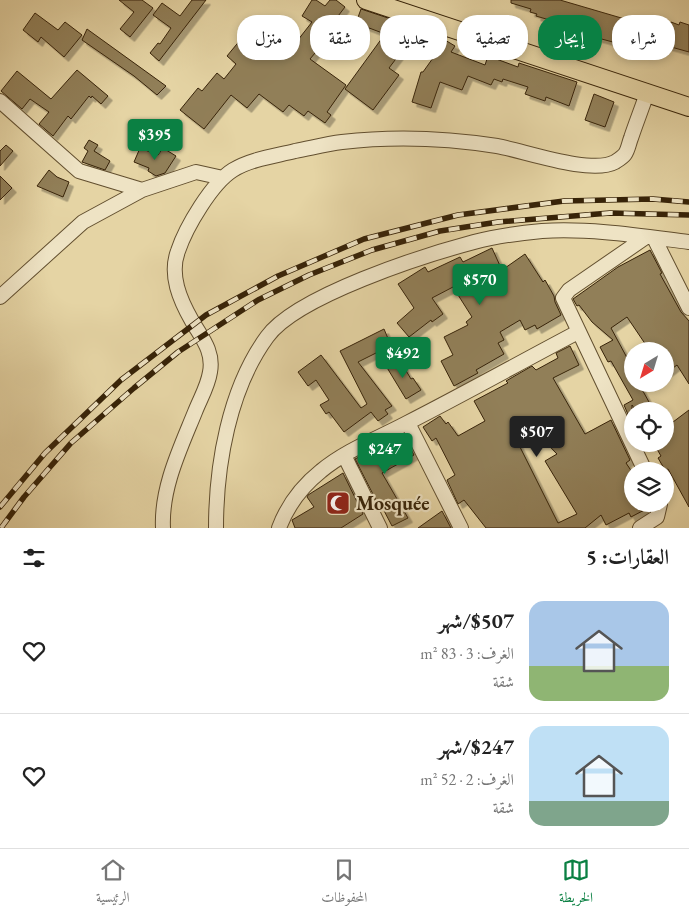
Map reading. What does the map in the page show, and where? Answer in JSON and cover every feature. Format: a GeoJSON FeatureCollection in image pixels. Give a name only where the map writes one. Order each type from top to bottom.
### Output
{"type":"FeatureCollection","features":[{"type":"Feature","properties":{"kind":"main road"},"geometry":{"type":"LineString","coordinates":[[366,0],[689,106]]}},
{"type":"Feature","properties":{"kind":"street"},"geometry":{"type":"LineString","coordinates":[[163,528],[166,496],[171,475],[204,391],[210,372],[211,358],[208,348],[191,319],[179,293],[174,277],[177,252],[189,227],[214,188],[223,178],[246,164],[278,155],[340,142],[383,139],[456,141],[498,147],[579,165],[599,167],[608,165],[625,154],[647,93]]}},
{"type":"Feature","properties":{"kind":"street"},"geometry":{"type":"LineString","coordinates":[[0,101],[79,171],[142,190]]}},
{"type":"Feature","properties":{"kind":"street"},"geometry":{"type":"LineString","coordinates":[[3,294],[84,222],[142,190],[196,172],[223,178]]}},
{"type":"Feature","properties":{"kind":"street"},"geometry":{"type":"LineString","coordinates":[[216,528],[222,457],[236,397],[268,335],[286,318],[314,301],[366,278],[476,241],[541,231],[598,232],[689,242]]}},
{"type":"Feature","properties":{"kind":"street"},"geometry":{"type":"LineString","coordinates":[[650,238],[689,308]]}},
{"type":"Feature","properties":{"kind":"street"},"geometry":{"type":"LineString","coordinates":[[641,462],[578,332],[563,296],[650,238]]}},
{"type":"Feature","properties":{"kind":"street"},"geometry":{"type":"LineString","coordinates":[[279,528],[286,508],[298,492],[321,470],[344,455],[578,332]]}},
{"type":"Feature","properties":{"kind":"street"},"geometry":{"type":"LineString","coordinates":[[408,423],[461,528]]}},
{"type":"Feature","properties":{"kind":"street"},"geometry":{"type":"LineString","coordinates":[[344,455],[380,528]]}},
{"type":"Feature","properties":{"kind":"street"},"geometry":{"type":"LineString","coordinates":[[640,528],[657,517],[658,512]]}},
{"type":"Feature","properties":{"kind":"building"},"geometry":{"type":"Polygon","coordinates":[[[119,0],[142,0],[153,8],[130,37],[120,29],[134,12],[119,0]]]}},
{"type":"Feature","properties":{"kind":"building"},"geometry":{"type":"Polygon","coordinates":[[[192,0],[206,0],[159,61],[150,53],[158,43],[160,44],[171,28],[153,15],[162,3],[180,16],[192,0]]]}},
{"type":"Feature","properties":{"kind":"building"},"geometry":{"type":"Polygon","coordinates":[[[312,0],[316,0],[325,6],[330,0],[336,0],[345,7],[339,15],[310,15],[310,21],[302,16],[312,0]]]}},
{"type":"Feature","properties":{"kind":"building"},"geometry":{"type":"Polygon","coordinates":[[[511,0],[560,0],[612,15],[612,42],[602,39],[602,15],[538,15],[538,17],[536,16],[537,14],[530,12],[531,9],[511,3],[511,0]]]}},
{"type":"Feature","properties":{"kind":"building"},"geometry":{"type":"Polygon","coordinates":[[[361,9],[380,15],[380,32],[370,28],[370,15],[359,15],[361,9]]]}},
{"type":"Feature","properties":{"kind":"building"},"geometry":{"type":"Polygon","coordinates":[[[35,13],[58,30],[65,22],[82,35],[64,57],[41,37],[38,42],[23,30],[35,13]]]}},
{"type":"Feature","properties":{"kind":"building"},"geometry":{"type":"Polygon","coordinates":[[[680,22],[689,25],[689,52],[675,48],[675,24],[679,25],[680,22]]]}},
{"type":"Feature","properties":{"kind":"building"},"geometry":{"type":"Polygon","coordinates":[[[310,25],[310,60],[346,85],[327,112],[331,115],[325,123],[308,111],[304,116],[289,105],[283,112],[259,94],[247,108],[231,95],[204,129],[180,110],[198,88],[202,91],[217,73],[224,79],[236,64],[227,56],[237,44],[237,60],[300,60],[300,37],[310,25]]]}},
{"type":"Feature","properties":{"kind":"building"},"geometry":{"type":"Polygon","coordinates":[[[87,29],[166,86],[157,95],[134,76],[82,40],[87,29]]]}},
{"type":"Feature","properties":{"kind":"building"},"geometry":{"type":"Polygon","coordinates":[[[380,41],[380,60],[395,60],[389,68],[399,75],[373,110],[345,89],[366,60],[370,60],[370,55],[380,41]]]}},
{"type":"Feature","properties":{"kind":"building"},"geometry":{"type":"Polygon","coordinates":[[[447,41],[455,46],[451,52],[457,54],[457,60],[472,60],[485,65],[487,60],[499,60],[518,67],[519,63],[577,82],[569,106],[546,97],[545,101],[525,94],[528,87],[503,79],[502,82],[494,79],[491,85],[468,76],[462,90],[440,82],[431,108],[412,102],[421,72],[423,72],[432,60],[447,60],[447,41]]]}},
{"type":"Feature","properties":{"kind":"building"},"geometry":{"type":"Polygon","coordinates":[[[77,70],[108,96],[101,104],[92,96],[91,98],[89,96],[71,119],[68,116],[53,136],[39,124],[49,112],[30,99],[22,109],[1,91],[17,71],[51,99],[77,70]]]}},
{"type":"Feature","properties":{"kind":"building"},"geometry":{"type":"Polygon","coordinates":[[[594,94],[614,102],[605,127],[585,120],[594,94]]]}},
{"type":"Feature","properties":{"kind":"building"},"geometry":{"type":"Polygon","coordinates":[[[89,140],[98,145],[94,151],[110,161],[105,170],[82,162],[88,151],[84,148],[89,140]]]}},
{"type":"Feature","properties":{"kind":"building"},"geometry":{"type":"Polygon","coordinates":[[[6,145],[13,151],[0,166],[0,151],[6,145]]]}},
{"type":"Feature","properties":{"kind":"building"},"geometry":{"type":"Polygon","coordinates":[[[140,148],[158,155],[163,148],[176,156],[165,173],[156,176],[148,171],[149,168],[134,162],[140,148]]]}},
{"type":"Feature","properties":{"kind":"building"},"geometry":{"type":"Polygon","coordinates":[[[49,170],[57,177],[69,182],[63,197],[37,186],[49,170]]]}},
{"type":"Feature","properties":{"kind":"building"},"geometry":{"type":"Polygon","coordinates":[[[0,176],[12,188],[0,200],[0,176]]]}},
{"type":"Feature","properties":{"kind":"building"},"geometry":{"type":"Polygon","coordinates":[[[492,248],[501,268],[504,266],[505,268],[525,254],[543,282],[545,280],[554,296],[561,315],[537,329],[535,325],[525,330],[520,320],[500,332],[504,340],[498,343],[504,354],[476,370],[478,373],[454,386],[441,361],[453,355],[444,337],[468,325],[466,322],[472,317],[453,287],[432,298],[443,314],[432,322],[431,320],[409,337],[397,323],[414,308],[398,284],[425,267],[428,272],[460,257],[463,262],[492,248]]]}},
{"type":"Feature","properties":{"kind":"building"},"geometry":{"type":"Polygon","coordinates":[[[650,250],[662,273],[660,274],[681,312],[689,321],[689,384],[677,365],[674,367],[674,342],[644,342],[627,317],[611,328],[624,352],[624,384],[611,361],[608,362],[600,347],[613,340],[592,322],[573,299],[618,267],[650,250]]]}},
{"type":"Feature","properties":{"kind":"building"},"geometry":{"type":"Polygon","coordinates":[[[384,329],[392,348],[380,356],[378,352],[358,362],[392,406],[385,410],[388,414],[378,421],[371,412],[344,432],[329,412],[326,414],[320,405],[329,400],[316,380],[308,386],[298,372],[321,355],[361,408],[367,404],[340,351],[384,329]]]}},
{"type":"Feature","properties":{"kind":"building"},"geometry":{"type":"Polygon","coordinates":[[[570,346],[579,365],[553,378],[585,434],[611,420],[624,447],[624,452],[626,452],[630,460],[624,462],[624,512],[640,512],[631,517],[629,513],[606,525],[601,515],[585,528],[486,528],[464,500],[458,504],[447,480],[455,475],[436,438],[432,441],[423,427],[440,416],[446,424],[448,422],[458,436],[485,421],[474,401],[508,383],[506,381],[532,366],[536,370],[558,358],[556,353],[570,346]],[[531,427],[515,437],[558,523],[577,514],[545,461],[557,454],[531,427]]]}},
{"type":"Feature","properties":{"kind":"building"},"geometry":{"type":"Polygon","coordinates":[[[399,359],[411,379],[413,378],[421,390],[406,399],[386,366],[399,359]]]}},
{"type":"Feature","properties":{"kind":"building"},"geometry":{"type":"Polygon","coordinates":[[[628,392],[643,392],[649,402],[629,402],[633,400],[628,392]]]}},
{"type":"Feature","properties":{"kind":"building"},"geometry":{"type":"Polygon","coordinates":[[[689,410],[689,507],[674,480],[674,462],[660,462],[658,458],[661,456],[659,452],[674,452],[674,421],[689,410]]]}},
{"type":"Feature","properties":{"kind":"building"},"geometry":{"type":"Polygon","coordinates":[[[403,435],[414,455],[382,473],[408,518],[392,526],[380,503],[378,504],[355,459],[403,435]]]}},
{"type":"Feature","properties":{"kind":"building","name":"Mosquée"},"geometry":{"type":"Polygon","coordinates":[[[343,473],[363,514],[341,528],[295,528],[292,520],[314,507],[307,497],[308,495],[343,473]]]}},
{"type":"Feature","properties":{"kind":"building"},"geometry":{"type":"Polygon","coordinates":[[[442,511],[451,528],[418,528],[442,511]]]}},
{"type":"Feature","properties":{"kind":"railway"},"geometry":{"type":"LineString","coordinates":[[0,507],[45,453],[121,380],[206,315],[278,276],[364,239],[458,215],[564,201],[653,199],[689,202]]}},
{"type":"Feature","properties":{"kind":"railway"},"geometry":{"type":"LineString","coordinates":[[1,528],[24,497],[71,443],[134,388],[178,352],[258,300],[309,275],[372,250],[440,231],[498,222],[610,213],[689,215]]}},
{"type":"Feature","properties":{"kind":"place","name":"Mosquée"},"geometry":{"type":"Point","coordinates":[338,503]}}]}
